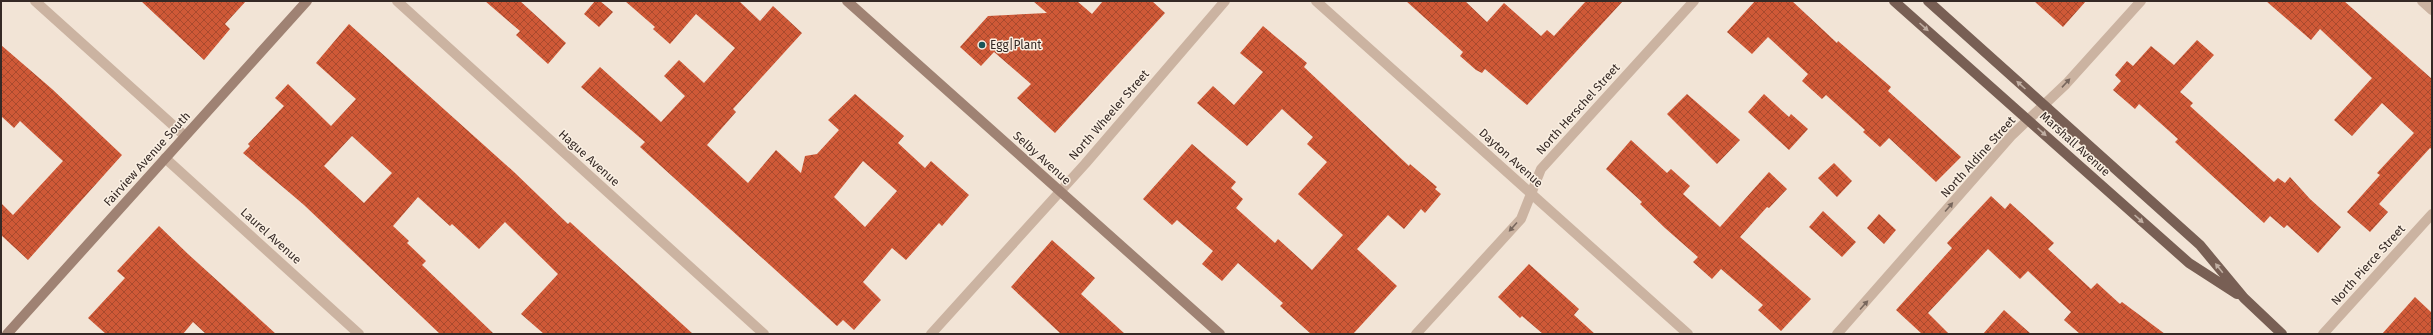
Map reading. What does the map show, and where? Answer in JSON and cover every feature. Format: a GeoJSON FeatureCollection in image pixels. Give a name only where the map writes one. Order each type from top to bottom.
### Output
{"type":"FeatureCollection","features":[{"type":"Feature","properties":{"kind":"main road","name":"Marshall Avenue"},"geometry":{"type":"LineString","coordinates":[[1894,1],[2189,263],[2244,298]]}},
{"type":"Feature","properties":{"kind":"main road","name":"Marshall Avenue"},"geometry":{"type":"LineString","coordinates":[[1928,1],[2200,245],[2244,298],[2282,334]]}},
{"type":"Feature","properties":{"kind":"street"},"geometry":{"type":"LineString","coordinates":[[35,1],[185,136]]}},
{"type":"Feature","properties":{"kind":"street","name":"Fairview Avenue South"},"geometry":{"type":"LineString","coordinates":[[7,334],[307,1]]}},
{"type":"Feature","properties":{"kind":"street","name":"Hague Avenue"},"geometry":{"type":"LineString","coordinates":[[397,1],[764,334]]}},
{"type":"Feature","properties":{"kind":"street","name":"Selby Avenue"},"geometry":{"type":"LineString","coordinates":[[847,1],[1220,334]]}},
{"type":"Feature","properties":{"kind":"street","name":"North Wheeler Street"},"geometry":{"type":"LineString","coordinates":[[931,334],[1060,191],[1225,1]]}},
{"type":"Feature","properties":{"kind":"street","name":"Dayton Avenue"},"geometry":{"type":"LineString","coordinates":[[1316,1],[1688,334]]}},
{"type":"Feature","properties":{"kind":"street","name":"North Herschel Street"},"geometry":{"type":"LineString","coordinates":[[1416,334],[1521,218],[1541,169],[1694,1]]}},
{"type":"Feature","properties":{"kind":"street","name":"North Aldine Street"},"geometry":{"type":"LineString","coordinates":[[1837,334],[2012,135],[2045,106],[2141,1]]}},
{"type":"Feature","properties":{"kind":"street"},"geometry":{"type":"LineString","coordinates":[[2422,1],[2432,10]]}},
{"type":"Feature","properties":{"kind":"street","name":"Laurel Avenue"},"geometry":{"type":"LineString","coordinates":[[165,158],[359,334]]}},
{"type":"Feature","properties":{"kind":"street","name":"North Pierce Street"},"geometry":{"type":"LineString","coordinates":[[2323,334],[2432,214]]}},
{"type":"Feature","properties":{"kind":"building"},"geometry":{"type":"Polygon","coordinates":[[[141,1],[246,1],[225,24],[230,29],[204,60],[141,1]]]}},
{"type":"Feature","properties":{"kind":"building"},"geometry":{"type":"Polygon","coordinates":[[[485,1],[520,1],[566,43],[548,64],[516,35],[520,31],[485,1]]]}},
{"type":"Feature","properties":{"kind":"building"},"geometry":{"type":"Polygon","coordinates":[[[595,1],[600,1],[613,12],[599,27],[584,14],[595,1]]]}},
{"type":"Feature","properties":{"kind":"building"},"geometry":{"type":"Polygon","coordinates":[[[625,1],[739,1],[760,21],[773,6],[802,33],[733,109],[736,112],[707,145],[748,183],[776,150],[801,173],[805,156],[817,154],[839,130],[828,120],[855,94],[904,136],[898,143],[925,168],[931,161],[969,195],[942,226],[939,223],[906,260],[892,248],[863,282],[881,300],[854,330],[843,320],[837,326],[640,147],[645,142],[581,87],[600,67],[661,122],[685,96],[664,76],[679,60],[704,83],[735,48],[696,14],[670,44],[653,29],[655,27],[625,1]],[[863,161],[834,197],[865,227],[897,191],[863,161]]]}},
{"type":"Feature","properties":{"kind":"building"},"geometry":{"type":"Polygon","coordinates":[[[1033,1],[1077,1],[1092,14],[1103,1],[1152,1],[1165,13],[1055,133],[1017,98],[1031,84],[994,52],[981,66],[960,47],[988,16],[1047,13],[1033,1]]]}},
{"type":"Feature","properties":{"kind":"building"},"geometry":{"type":"Polygon","coordinates":[[[1406,1],[1465,1],[1487,22],[1504,3],[1541,36],[1547,30],[1554,36],[1586,1],[1623,1],[1527,105],[1485,69],[1482,73],[1476,70],[1460,56],[1463,52],[1406,1]]]}},
{"type":"Feature","properties":{"kind":"building"},"geometry":{"type":"Polygon","coordinates":[[[1755,1],[1792,1],[1837,43],[1838,41],[1891,87],[1888,91],[1961,157],[1936,182],[1889,138],[1880,147],[1863,132],[1865,130],[1826,95],[1822,99],[1802,81],[1808,74],[1768,37],[1752,54],[1727,32],[1755,1]]]}},
{"type":"Feature","properties":{"kind":"building"},"geometry":{"type":"Polygon","coordinates":[[[2034,1],[2086,1],[2063,27],[2034,1]]]}},
{"type":"Feature","properties":{"kind":"building"},"geometry":{"type":"Polygon","coordinates":[[[2266,1],[2344,1],[2432,79],[2432,149],[2430,148],[2379,204],[2388,212],[2370,232],[2347,212],[2380,175],[2377,173],[2414,133],[2382,103],[2352,136],[2334,120],[2372,78],[2320,29],[2311,40],[2266,1]]]}},
{"type":"Feature","properties":{"kind":"building"},"geometry":{"type":"Polygon","coordinates":[[[349,24],[514,172],[568,224],[570,222],[693,334],[544,334],[521,314],[558,274],[505,222],[479,249],[452,224],[450,226],[418,197],[393,226],[409,241],[407,243],[426,261],[422,265],[494,334],[440,334],[304,205],[243,153],[250,146],[248,144],[284,106],[275,98],[288,84],[331,126],[356,99],[316,63],[349,24]],[[352,136],[324,166],[364,203],[392,173],[352,136]]]}},
{"type":"Feature","properties":{"kind":"building"},"geometry":{"type":"Polygon","coordinates":[[[1263,26],[1307,63],[1304,67],[1409,166],[1410,164],[1437,187],[1435,189],[1441,194],[1425,213],[1421,209],[1404,229],[1388,215],[1357,249],[1397,286],[1353,334],[1311,334],[1280,306],[1283,303],[1238,263],[1222,281],[1202,264],[1213,251],[1177,220],[1172,225],[1143,199],[1192,144],[1236,182],[1231,188],[1243,199],[1236,208],[1275,243],[1278,239],[1312,270],[1343,235],[1298,194],[1327,162],[1307,144],[1313,137],[1282,109],[1247,146],[1197,103],[1213,86],[1234,105],[1263,72],[1240,53],[1263,26]]]}},
{"type":"Feature","properties":{"kind":"building"},"geometry":{"type":"Polygon","coordinates":[[[2197,40],[2214,55],[2180,92],[2193,103],[2190,106],[2274,182],[2278,178],[2285,183],[2290,177],[2310,199],[2341,227],[2318,253],[2287,225],[2284,228],[2270,216],[2264,223],[2175,142],[2178,139],[2139,104],[2135,109],[2113,90],[2121,81],[2115,75],[2127,61],[2133,66],[2151,46],[2174,65],[2197,40]]]}},
{"type":"Feature","properties":{"kind":"building"},"geometry":{"type":"Polygon","coordinates":[[[1,45],[52,89],[122,155],[28,260],[1,235],[1,203],[13,215],[63,161],[20,121],[14,128],[1,116],[1,45]]]}},
{"type":"Feature","properties":{"kind":"building"},"geometry":{"type":"Polygon","coordinates":[[[1687,94],[1740,140],[1717,164],[1667,114],[1687,94]]]}},
{"type":"Feature","properties":{"kind":"building"},"geometry":{"type":"Polygon","coordinates":[[[1764,94],[1789,117],[1791,114],[1808,129],[1789,150],[1748,112],[1764,94]]]}},
{"type":"Feature","properties":{"kind":"building"},"geometry":{"type":"Polygon","coordinates":[[[1631,140],[1667,173],[1671,169],[1690,186],[1683,194],[1720,227],[1769,172],[1787,189],[1769,208],[1767,207],[1740,237],[1811,299],[1781,331],[1758,310],[1763,305],[1721,269],[1712,279],[1693,262],[1698,257],[1665,228],[1640,204],[1642,202],[1606,169],[1631,140]]]}},
{"type":"Feature","properties":{"kind":"building"},"geometry":{"type":"Polygon","coordinates":[[[1834,163],[1852,181],[1837,197],[1818,178],[1834,163]]]}},
{"type":"Feature","properties":{"kind":"building"},"geometry":{"type":"Polygon","coordinates":[[[1991,196],[2005,209],[2010,203],[2054,243],[2048,249],[2091,289],[2097,283],[2120,304],[2122,302],[2165,334],[2080,334],[2064,320],[2071,312],[2028,271],[2020,279],[1988,249],[1928,313],[1949,334],[1922,334],[1896,310],[1952,248],[1947,243],[1991,196]]]}},
{"type":"Feature","properties":{"kind":"building"},"geometry":{"type":"Polygon","coordinates":[[[1823,211],[1856,242],[1842,257],[1809,227],[1823,211]]]}},
{"type":"Feature","properties":{"kind":"building"},"geometry":{"type":"Polygon","coordinates":[[[1879,214],[1896,230],[1884,244],[1867,228],[1879,214]]]}},
{"type":"Feature","properties":{"kind":"building"},"geometry":{"type":"Polygon","coordinates":[[[159,226],[276,334],[206,334],[193,322],[183,334],[106,334],[88,318],[125,278],[117,271],[159,226]]]}},
{"type":"Feature","properties":{"kind":"building"},"geometry":{"type":"Polygon","coordinates":[[[1052,240],[1095,278],[1081,294],[1125,334],[1061,334],[1011,287],[1052,240]]]}},
{"type":"Feature","properties":{"kind":"building"},"geometry":{"type":"Polygon","coordinates":[[[1529,264],[1579,309],[1574,315],[1595,334],[1543,334],[1522,316],[1520,318],[1498,297],[1529,264]]]}},
{"type":"Feature","properties":{"kind":"building"},"geometry":{"type":"Polygon","coordinates":[[[2415,297],[2432,313],[2432,334],[2382,334],[2415,297]]]}},
{"type":"Feature","properties":{"kind":"building"},"geometry":{"type":"Polygon","coordinates":[[[2004,310],[2031,334],[1983,334],[2004,310]]]}},
{"type":"Feature","properties":{"kind":"place","name":"Egg|Plant"},"geometry":{"type":"Point","coordinates":[982,45]}}]}
